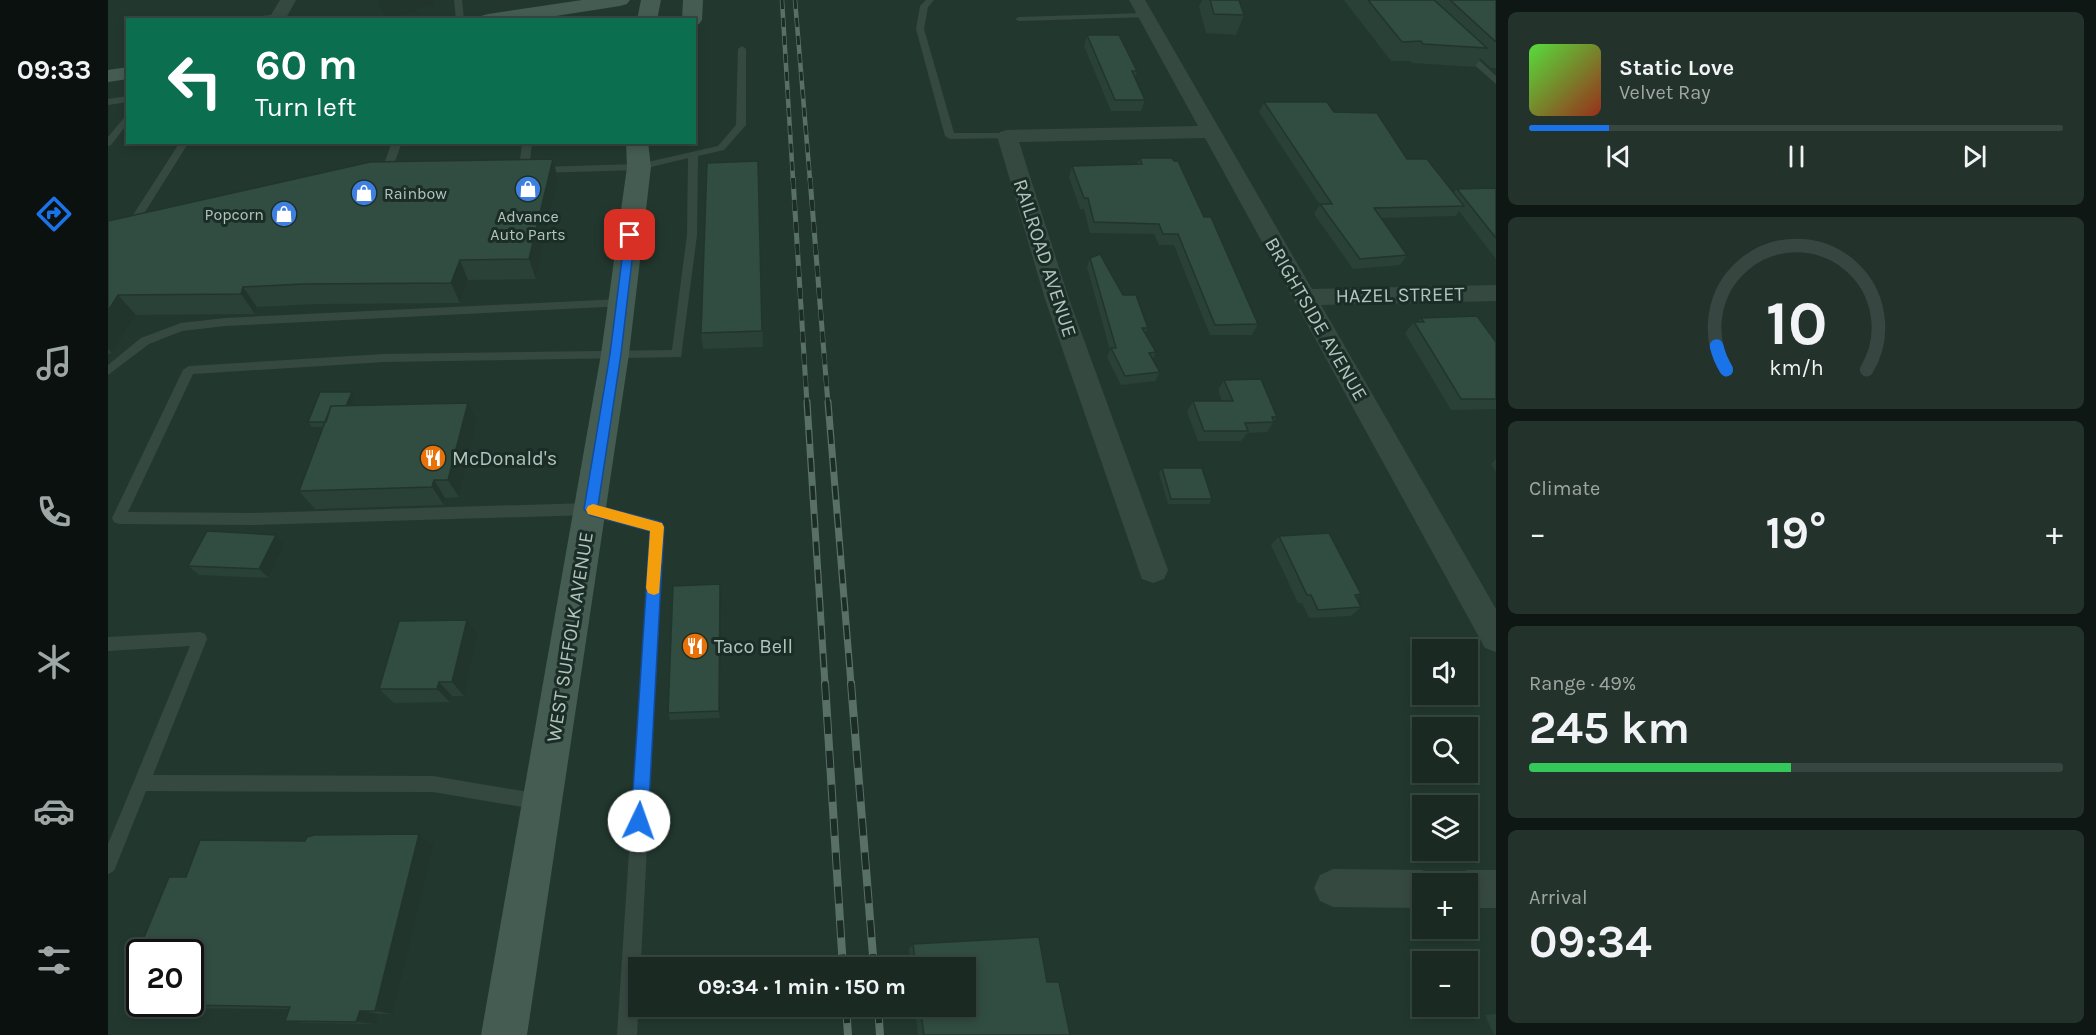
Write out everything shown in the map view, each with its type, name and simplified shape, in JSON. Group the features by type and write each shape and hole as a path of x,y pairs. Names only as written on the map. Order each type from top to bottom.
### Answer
{"main road":[{"path":"501,18 620,0"},
{"path":"647,18 651,0"},
{"path":"692,18 693,0"},
{"path":"108,76 126,73"},
{"name":"WEST SUFFOLK AVENUE","path":"504,1035 615,354 638,155 652,144"}],"street":[{"path":"277,18 288,0"},
{"name":"BRIGHTSIDE AVENUE","path":"1141,7 1209,132 1496,638"},
{"path":"1006,136 1209,132"},
{"name":"RAILROAD AVENUE","path":"1006,136 1057,299 1153,570"},
{"name":"HAZEL STREET","path":"1303,297 1496,293"},
{"path":"1333,888 1412,889"},
{"path":"1478,889 1496,889"}],"lane":[{"path":"458,0 460,18"},
{"path":"924,3 920,29 950,136 1006,136"},
{"path":"1019,19 1141,7"},
{"path":"1456,43 1496,81"},
{"path":"512,171 638,155 693,154 721,148 741,125 742,49"},
{"path":"108,102 126,99"},
{"path":"108,144 126,119"},
{"path":"137,230 121,234 184,144"},
{"path":"395,144 380,175 396,175"},
{"path":"524,171 527,144"},
{"path":"627,1035 657,527 590,509 253,519 119,518 189,370 384,358 677,354 692,235 693,154"},
{"path":"108,371 145,341 181,327 225,322 621,303"},
{"path":"108,644 200,639 108,865"},
{"path":"143,783 434,783 543,803"}],"building":[{"path":"1210,0 1239,0 1244,15 1214,14"},
{"path":"1368,0 1434,0 1487,48 1423,44 1421,41 1402,42"},
{"path":"1450,0 1496,0 1496,42"},
{"path":"1087,35 1119,35 1137,71 1132,71 1145,100 1115,100"},
{"path":"1264,102 1327,102 1334,112 1377,113 1407,159 1427,159 1464,206 1374,208 1407,255 1360,259 1320,204 1332,204"},
{"path":"1140,158 1172,158 1178,161 1204,217 1211,217 1258,324 1215,325 1178,234 1163,234 1159,224 1094,222 1088,198 1084,198 1072,166 1142,164"},
{"path":"553,159 529,259 460,260 451,283 303,284 243,287 241,294 118,295 108,311 108,221 370,162"},
{"path":"758,161 762,331 701,333 707,163"},
{"path":"1496,188 1496,238 1457,189"},
{"path":"1100,254 1123,295 1136,295 1148,328 1142,328 1156,352 1149,353 1160,372 1125,376 1111,348 1116,348 1090,258"},
{"path":"1477,316 1496,342 1496,399 1461,399 1414,322 1424,322 1421,318"},
{"path":"1261,379 1277,417 1272,417 1274,422 1245,423 1248,431 1204,431 1193,401 1233,401 1224,380"},
{"path":"320,392 352,392 346,406 331,406 326,422 308,422"},
{"path":"468,403 448,480 434,480 432,487 299,491 331,406"},
{"path":"1162,468 1202,468 1212,499 1171,499"},
{"path":"207,531 276,535 259,569 188,566"},
{"path":"1329,533 1361,594 1355,595 1361,607 1318,610 1311,595 1307,595 1279,536"},
{"path":"720,584 719,711 668,713 673,586"},
{"path":"467,620 452,682 439,682 437,689 379,689 399,621"},
{"path":"419,834 375,1011 360,1011 356,1022 285,1021 290,1007 204,1005 204,939 143,939 169,877 186,877 200,840 305,841 307,837 314,835"},
{"path":"1039,937 1047,982 1059,982 1070,1035 924,1035 922,1017 976,1017 976,957 915,957 913,944"}],"railway":[{"path":"782,0 793,180"},
{"path":"795,0 810,180"},
{"path":"793,178 807,404"},
{"path":"810,178 828,404"},
{"path":"807,402 825,684"},
{"path":"828,402 851,684"},
{"path":"825,683 842,957"},
{"path":"851,683 873,957"},
{"path":"847,1017 848,1035"},
{"path":"879,1017 880,1035"}],"slow traffic":[{"path":"593,510 657,527 654,588"}],"place":[{"name":"Advance Auto Parts","path":"528,189"},
{"name":"Rainbow","path":"364,193"},
{"name":"Popcorn","path":"284,214"},
{"name":"McDonald's","path":"433,458"},
{"name":"Taco Bell","path":"695,646"}],"route":[{"path":"630,235 615,354 590,509 657,527 639,821"}]}
